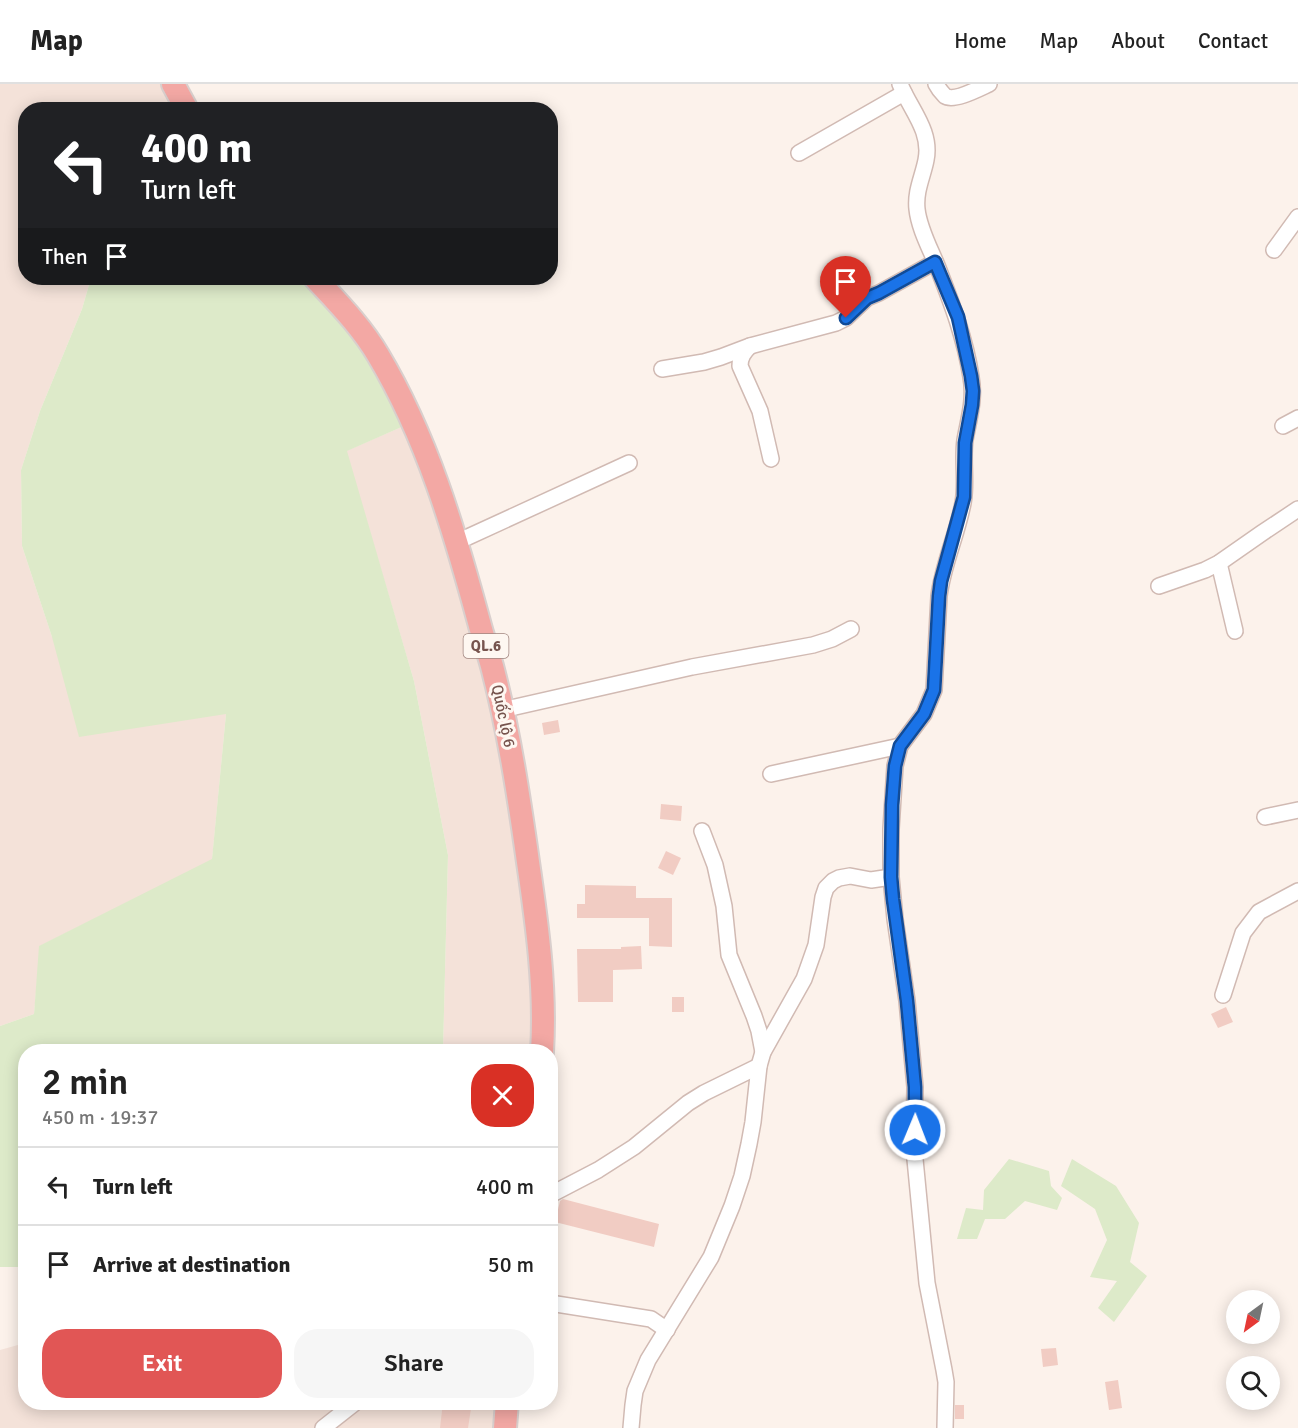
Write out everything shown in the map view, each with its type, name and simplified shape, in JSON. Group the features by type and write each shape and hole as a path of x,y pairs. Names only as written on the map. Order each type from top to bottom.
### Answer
{"highway":[{"path":"173,84 183,102"},
{"name":"Quốc lộ 6","path":"322,285 354,320 395,386 413,422 457,542 493,669 517,787 541,962 542,1044"},
{"path":"505,1428 506,1410"}],"street":[{"path":"936,84 945,96 951,98 989,84"},
{"path":"799,153 902,88 922,125 927,140 927,158 918,188 917,208 922,228 958,317 973,391 965,443 964,497 940,588 934,690 924,714 900,746 895,766 892,805 891,877 907,1001 915,1087 914,1149 926,1272 944,1370 945,1428"},
{"path":"1274,250 1296,223"},
{"path":"662,369 712,360 750,346 836,323 846,318 867,298 935,262"},
{"path":"750,346 742,354 740,366 760,411 771,459"},
{"path":"1283,426 1298,418"},
{"path":"457,542 629,463"},
{"path":"1159,586 1219,563 1298,509"},
{"path":"1219,563 1235,631"},
{"path":"502,710 692,667 813,645 832,639 851,629"},
{"path":"771,774 900,746"},
{"path":"1265,817 1298,810"},
{"path":"631,1428 635,1391 642,1373 711,1257 732,1206 749,1144 761,1059 759,1031 729,955 724,906 715,865 702,831"},
{"path":"558,1191 598,1170 634,1147 688,1103 761,1059 804,979 816,945 826,888 833,881 850,876 871,880 891,877"},
{"path":"1223,995 1243,933 1259,912 1298,891"},
{"path":"558,1304 651,1319 667,1330"},
{"path":"323,1428 346,1410"}],"shaded area":[{"path":"0,84 168,84 179,102 18,102 18,285 89,285 82,309 40,411 21,470 22,546 52,637 226,714 212,860 40,946 34,1014 0,1026"},
{"path":"413,422 469,585 541,962 534,1044 443,1044 448,855 414,681 346,451"},
{"path":"18,1345 18,1410 503,1410 502,1428 0,1428 0,1350"}],"green space":[{"path":"89,285 324,285 413,422 347,451 414,681 448,855 443,1044 18,1044 18,1267 0,1267 0,1026 34,1014 39,946 212,859 226,714 79,737 52,637 22,546 21,470 40,411 82,309"},
{"path":"1009,1159 1049,1171 1051,1186 1062,1198 1057,1210 1025,1201 1005,1219 985,1219 977,1239 957,1239 966,1208 983,1210 984,1190"},
{"path":"1072,1159 1116,1186 1139,1223 1130,1262 1147,1276 1114,1322 1098,1308 1117,1281 1090,1277 1107,1240 1095,1209 1061,1186"}],"building":[{"path":"558,720 560,732 544,735 542,723"},
{"path":"661,804 682,806 681,821 660,819"},
{"path":"666,851 681,858 673,875 658,868"},
{"path":"585,885 636,886 636,898 672,898 672,947 649,946 649,918 577,918 577,904 585,904"},
{"path":"641,946 642,969 613,970 613,1002 578,1002 577,949 621,949 621,947"},
{"path":"672,997 684,997 684,1012 672,1012"},
{"path":"1226,1007 1233,1022 1218,1028 1211,1014"},
{"path":"563,1199 659,1224 654,1247 558,1223 560,1201"},
{"path":"1056,1348 1058,1365 1043,1367 1041,1349"},
{"path":"1118,1380 1122,1408 1109,1410 1105,1382"},
{"path":"955,1405 964,1405 964,1419 955,1419"},
{"path":"442,1410 471,1410 468,1428 440,1428"}],"route":[{"path":"846,318 867,298 935,262 958,317 973,391 965,443 964,497 939,596 934,690 924,714 900,746 895,766 891,877 907,1001 915,1087 915,1130"}]}
